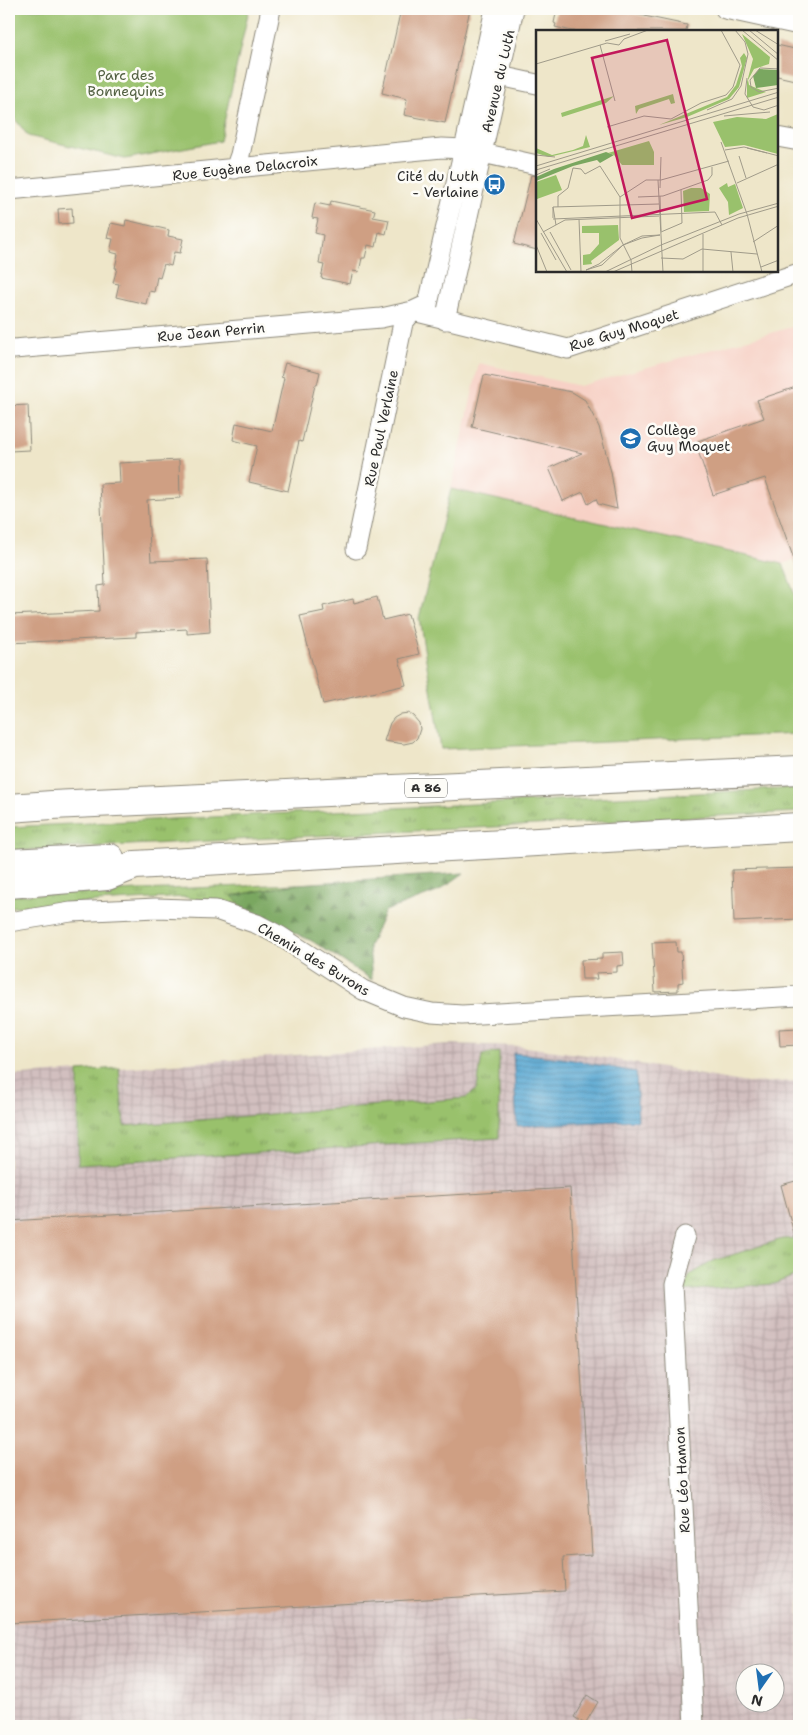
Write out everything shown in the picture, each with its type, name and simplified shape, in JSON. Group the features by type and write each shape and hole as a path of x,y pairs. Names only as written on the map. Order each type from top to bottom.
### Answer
{"highway":[{"name":"A 86","path":"9,808 799,770"},
{"path":"9,863 107,858 136,865 799,827"},
{"path":"9,884 107,876 136,865"}],"street":[{"path":"235,168 240,154 271,9"},
{"name":"Avenue du Luth","path":"473,151 495,9"},
{"name":"Avenue du Luth","path":"473,151 500,76 514,9"},
{"path":"725,9 799,25"},
{"path":"500,76 536,84"},
{"path":"778,137 799,141"},
{"name":"Rue Eugène Delacroix","path":"9,190 442,148 473,151 536,165"},
{"path":"413,311 445,320 473,151"},
{"name":"Rue Paul Verlaine","path":"356,549 403,323 413,311 428,304 473,151"},
{"name":"Rue Guy Moquet","path":"445,320 568,349 799,272"},
{"name":"Rue Jean Perrin","path":"9,348 381,318 413,311"},
{"name":"Chemin des Burons","path":"9,922 71,912 156,908 216,910 257,924 280,936 364,990 404,1007 432,1013 462,1015 799,996"},
{"name":"Rue Léo Hamon","path":"685,1236 672,1284 694,1726"}],"shaded area":[{"name":"Collège Guy Moquet","path":"799,325 799,558 783,564 451,489 479,363 580,386"},
{"path":"449,1044 518,1046 594,1056 747,1083 799,1081 799,1726 9,1726 9,1076"}],"green space":[{"name":"Parc des Bonnequins","path":"9,9 249,9 220,141 125,159 28,136 9,111"},
{"path":"451,489 783,564 799,606 799,734 441,749 419,618"},
{"path":"799,788 799,812 9,851 9,827"},
{"path":"464,873 437,892 385,911 369,946 372,980 312,941 246,910 232,896 297,884"},
{"path":"297,884 232,896 246,910 185,897 9,907 9,895"},
{"path":"499,1052 499,1138 78,1164 78,1071 119,1068 124,1126 466,1098 477,1089 482,1055"},
{"path":"799,1238 799,1274 774,1284 682,1291 690,1275 713,1261 782,1239"}],"water":[{"path":"513,1053 562,1058 636,1072 638,1120 517,1126"}],"building":[{"path":"401,9 470,9 445,123 404,115 407,99 382,93"},
{"path":"557,9 611,9 687,25 686,30 568,30 555,27 556,24 554,23"},
{"path":"778,45 799,50 799,81 778,76"},
{"path":"531,175 536,176 536,250 514,244"},
{"path":"331,201 375,210 373,217 389,220 386,234 379,232 376,247 368,245 365,258 362,258 359,272 353,271 350,284 321,278 324,265 319,264 323,235 315,233 318,219 312,218 315,203 330,206"},
{"path":"72,208 73,223 59,224 58,209"},
{"path":"126,220 169,230 168,236 183,239 180,253 174,252 171,266 164,264 160,278 157,277 154,292 149,291 146,304 116,297 119,284 113,283 118,254 110,252 113,239 107,238 111,223 125,226"},
{"path":"285,363 320,372 317,385 315,385 302,442 299,441 288,491 249,482 257,446 233,440 236,423 272,431 284,378 281,377"},
{"path":"484,375 572,392 585,400 599,427 611,472 617,509 598,504 596,499 588,504 583,492 563,501 549,468 582,453 472,427"},
{"path":"799,386 799,447 795,448 799,460 799,567 797,568 765,478 713,495 695,442 764,418 757,400"},
{"path":"28,405 30,450 9,451 9,406"},
{"path":"179,460 180,498 147,500 151,561 207,559 210,632 187,634 187,629 136,632 136,637 9,643 9,615 99,611 98,586 105,585 100,484 120,483 119,463"},
{"path":"377,597 383,620 408,614 419,654 399,659 406,685 323,704 300,616 324,611 323,606 353,599 354,603"},
{"path":"408,713 419,723 420,729 417,738 413,742 404,744 384,741 390,723 394,718"},
{"path":"799,868 799,919 734,922 732,870"},
{"path":"676,942 677,952 681,952 683,982 678,983 678,991 655,992 652,943"},
{"path":"623,952 624,965 617,966 617,972 596,973 597,979 582,979 581,960 602,959 602,953"},
{"path":"799,1028 799,1045 780,1046 779,1029"},
{"path":"799,1180 799,1236 795,1237 781,1185"},
{"path":"570,1188 592,1555 563,1557 565,1591 9,1623 9,1221"},
{"path":"587,1695 598,1702 585,1724 574,1717"}],"place":[{"name":"Cité du Luth - Verlaine","path":"495,184"},
{"name":"Collège Guy Moquet","path":"631,438"}]}
